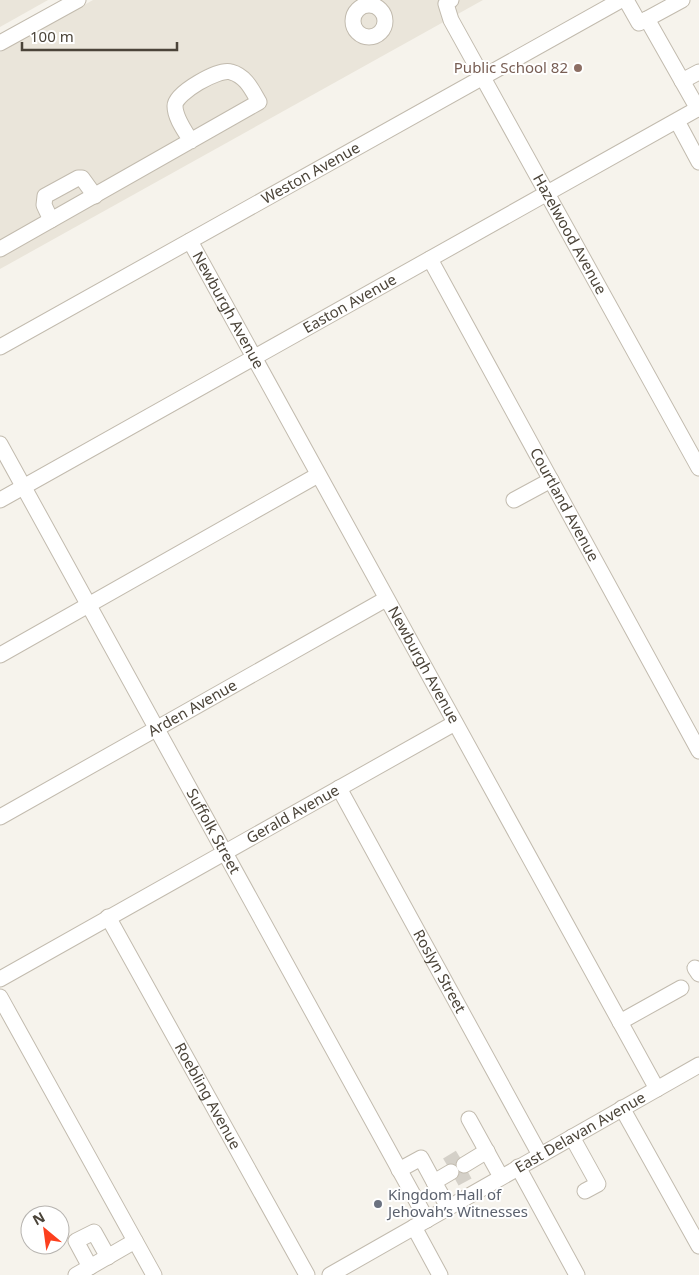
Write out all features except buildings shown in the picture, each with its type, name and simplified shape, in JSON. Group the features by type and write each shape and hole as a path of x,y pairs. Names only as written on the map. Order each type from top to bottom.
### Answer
{"street":[{"path":"0,43 78,0"},
{"name":"Hazelwood Avenue","path":"451,0 446,4 452,20 699,468"},
{"name":"Weston Avenue","path":"0,347 621,0"},
{"path":"626,0 639,23 682,0"},
{"path":"647,19 699,108"},
{"path":"0,249 260,102 244,79 230,72 219,72 179,95 175,105 179,120 191,141"},
{"path":"682,81 699,72"},
{"name":"Easton Avenue","path":"0,500 699,108"},
{"path":"677,121 699,162"},
{"path":"51,220 44,205 45,196 78,178 82,178 87,183 95,196"},
{"name":"Newburgh Avenue","path":"190,241 657,1089"},
{"name":"Courtland Avenue","path":"430,259 699,751"},
{"name":"Suffolk Street","path":"0,444 399,1170 440,1275"},
{"path":"0,654 318,474"},
{"path":"514,500 550,480"},
{"name":"Arden Avenue","path":"0,817 386,599"},
{"name":"Gerald Avenue","path":"0,979 454,723"},
{"name":"Roslyn Street","path":"339,788 540,1155"},
{"name":"Roebling Avenue","path":"108,917 307,1275"},
{"path":"620,1022 681,988"},
{"path":"0,996 154,1275"},
{"name":"East Delavan Avenue","path":"330,1275 699,1065"},
{"path":"622,1108 699,1246"},
{"path":"448,1207 469,1119"},
{"path":"572,1137 598,1184 585,1191"},
{"path":"399,1170 421,1158 502,1177"},
{"path":"518,1167 577,1275"},
{"path":"94,1232 100,1265 76,1241 94,1232"},
{"path":"76,1275 100,1265 135,1241"}],"shaded area":[{"path":"0,0 48,0 0,27"},
{"path":"93,0 483,0 0,269 0,52"}],"tunnel":[{"path":"447,1165 460,1157"},
{"path":"455,1179 468,1172"}],"place":[{"name":"Public School 82","path":"578,68"},
{"name":"Kingdom Hall of Jehovah’s Witnesses","path":"378,1204"}]}
